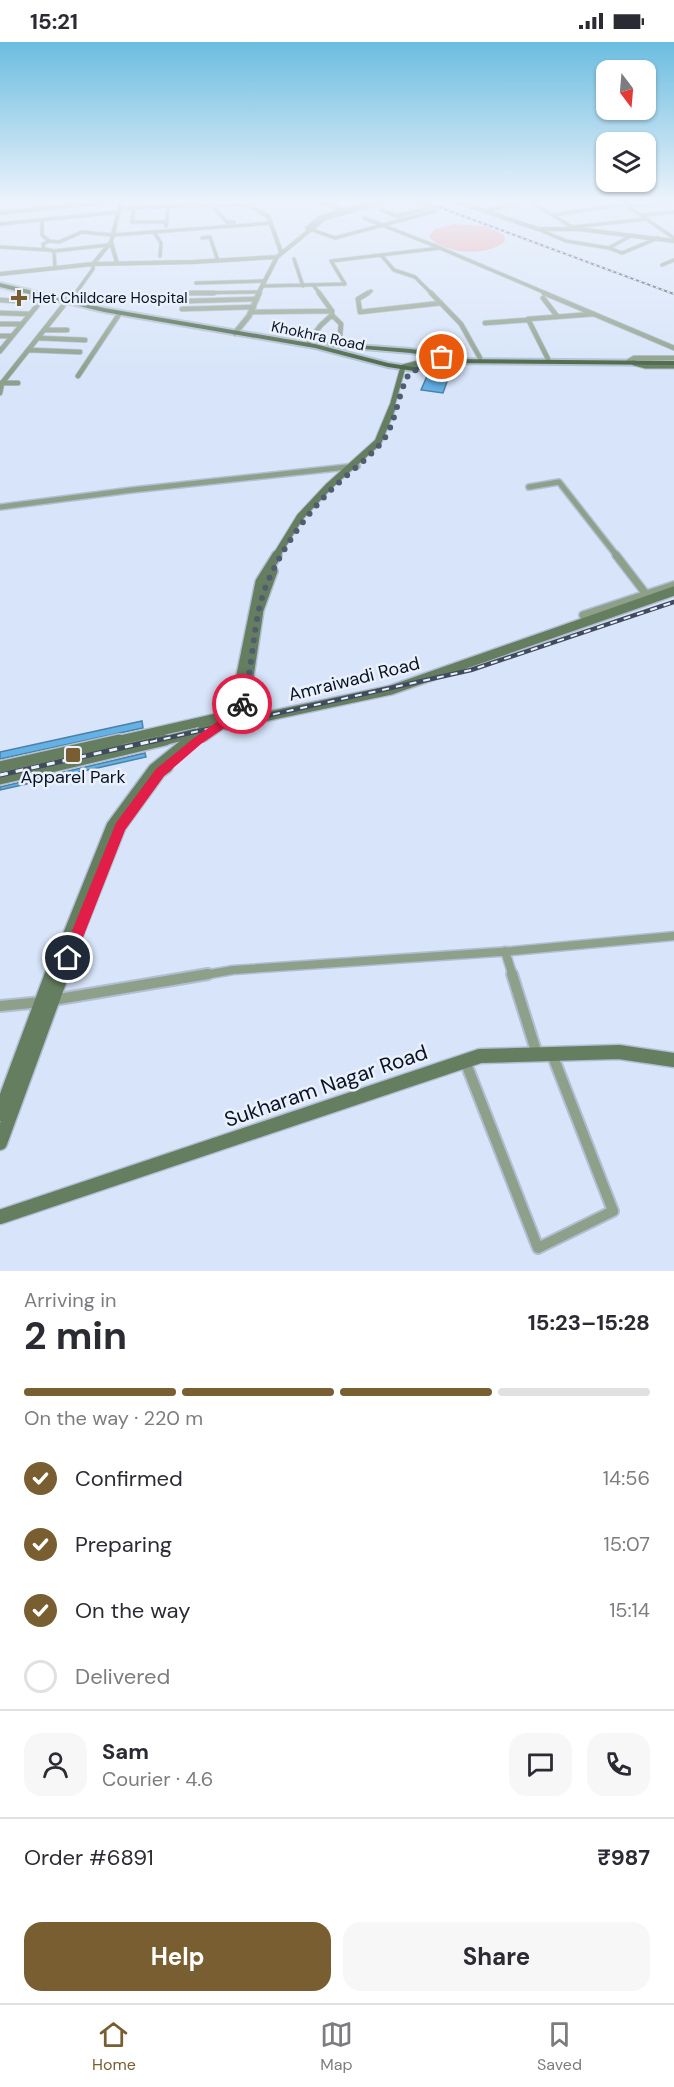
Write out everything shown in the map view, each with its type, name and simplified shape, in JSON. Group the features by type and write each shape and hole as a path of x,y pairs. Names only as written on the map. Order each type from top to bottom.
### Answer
{"main road":[{"name":"Khokhra Road","path":"0,284 120,313 334,347 406,371 444,359 630,362"},
{"name":"Khokhra Road","path":"0,284 125,312 334,347 411,351 444,359 674,362"},
{"path":"406,371 444,359"},
{"path":"630,362 646,366 674,362"},
{"path":"355,465 382,442 400,400 406,371"},
{"path":"240,712 244,679 259,610 271,575 306,518 378,442 406,371"},
{"name":"Amraiwadi Road","path":"0,767 222,721 263,718 391,690 674,591"},
{"path":"0,1114 120,827 160,772 222,721 232,706 244,679"},
{"path":"0,1143 46,1001 112,826 154,769 203,731 240,712 263,718"},
{"path":"0,779 203,731"},
{"name":"Sukharam Nagar Road","path":"0,1217 480,1056 619,1052 674,1060"}],"street":[{"path":"53,259 55,268"},
{"path":"0,393 1,383 67,300 75,294 93,269 97,259"},
{"path":"0,274 93,264 235,259"},
{"path":"237,331 253,309 263,283 277,259"},
{"path":"294,259 303,286"},
{"path":"196,283 263,283 303,286 345,284 331,261 345,259"},
{"path":"385,259 394,270 415,277 441,303 461,324 480,358"},
{"path":"467,259 674,348"},
{"path":"662,265 674,260"},
{"path":"314,286 341,324 334,347"},
{"path":"371,291 358,299 360,312 441,303"},
{"path":"188,293 260,292"},
{"path":"0,302 41,295"},
{"path":"1,348 30,314 41,295"},
{"path":"543,298 557,316"},
{"path":"189,301 257,299"},
{"path":"0,302 15,303"},
{"path":"182,309 253,309 332,313"},
{"path":"0,313 30,314"},
{"path":"78,376 120,313"},
{"path":"309,342 332,313"},
{"path":"485,323 596,314"},
{"path":"527,320 548,359"},
{"path":"0,324 21,324"},
{"path":"45,330 67,330"},
{"path":"0,336 12,336"},
{"path":"38,338 85,340"},
{"path":"29,350 80,352"},
{"path":"1,383 18,384"},
{"path":"0,507 355,465"},
{"path":"529,487 560,483 646,594"},
{"path":"586,622 582,615 674,585"},
{"path":"0,1006 46,1001 232,970 505,951 674,936"},
{"path":"465,1061 538,1248 613,1211 544,1054 505,951"}],"building":[{"path":"428,374 449,376 443,393 421,390"},
{"path":"142,721 143,728 0,759 0,752"},
{"path":"145,753 146,757 0,790 0,787"}],"railway":[{"path":"580,259 674,294"},
{"path":"150,742 471,670 674,602"},
{"path":"0,775 157,740"}],"way so far":[{"path":"242,704 247,690 259,610 267,583 288,544 306,518 329,492 382,442 400,400 406,377 410,372 446,361 442,357"}],"place":[{"name":"Het Childcare Hospital","path":"19,298"},
{"name":"Apparel Park","path":"73,755"}],"route":[{"path":"68,958 120,827 160,772 197,741 223,726 240,712 242,704"}]}
